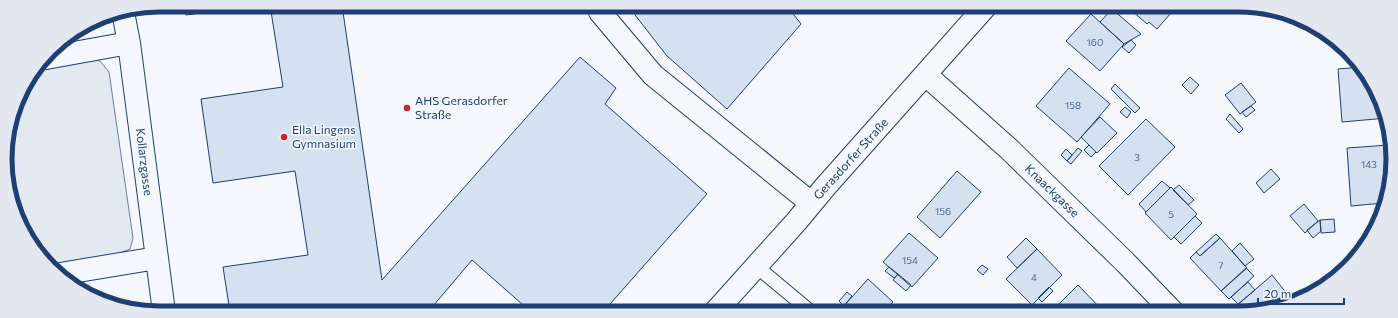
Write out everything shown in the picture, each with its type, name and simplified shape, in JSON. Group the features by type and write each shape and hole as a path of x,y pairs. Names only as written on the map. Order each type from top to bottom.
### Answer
{"street":[{"path":"600,12 653,75 812,203"},
{"name":"Gerasdorfer Straße","path":"720,306 981,12"},
{"name":"Kollarzgasse","path":"124,16 129,44 163,306"},
{"path":"53,57 129,44"},
{"name":"Knaackgasse","path":"926,75 1010,149 1125,262 1167,306"},
{"path":"66,273 157,258"}],"lane":[{"path":"756,266 803,306"}],"shaded area":[{"path":"81,56 100,61 109,72 133,238 130,249 103,259 57,265 37,241 27,224 17,197 12,169 12,149 17,121 27,94 47,63"}],"building":[{"path":"186,12 209,12 186,15"},
{"name":"Ella Lingens Gymnasium","path":"271,12 343,12 382,280 580,57 616,88 605,104 707,194 608,306 524,306 472,260 433,306 229,306 223,267 308,255 295,171 213,183 201,99 283,87"},
{"path":"633,12 792,12 801,24 727,109 667,56"},
{"path":"1109,12 1115,12 1141,34 1124,44 1100,22"},
{"path":"1133,12 1172,12 1157,29 1149,22 1147,24"},
{"path":"1091,14 1124,44 1100,71 1066,41"},
{"path":"1131,40 1136,45 1129,53 1122,47"},
{"path":"1069,68 1110,104 1077,142 1036,106"},
{"path":"1354,68 1371,94 1380,119 1342,122 1338,69"},
{"path":"1190,77 1199,85 1191,94 1182,85"},
{"path":"1241,83 1256,102 1240,114 1225,95"},
{"path":"1115,84 1140,108 1135,113 1111,89"},
{"path":"1251,106 1255,110 1246,117 1242,112"},
{"path":"1125,107 1131,112 1127,118 1120,112"},
{"path":"1230,114 1243,129 1239,133 1226,119"},
{"path":"1100,117 1117,133 1097,153 1081,137"},
{"path":"1146,119 1175,147 1128,195 1099,166"},
{"path":"1089,145 1096,152 1091,157 1084,150"},
{"path":"1386,145 1385,178 1379,203 1351,206 1347,148"},
{"path":"1078,148 1082,151 1071,164 1067,161"},
{"path":"1066,149 1072,155 1067,161 1061,155"},
{"path":"1271,169 1280,179 1264,193 1256,183"},
{"path":"957,171 981,192 940,238 917,217"},
{"path":"1162,181 1170,188 1146,212 1139,204"},
{"path":"1179,185 1194,200 1188,205 1173,190"},
{"path":"1171,187 1197,214 1171,240 1145,213"},
{"path":"1304,204 1318,221 1305,233 1290,216"},
{"path":"1195,216 1202,223 1181,244 1174,237"},
{"path":"1334,219 1335,232 1321,233 1320,220"},
{"path":"1320,220 1321,231 1313,238 1307,230"},
{"path":"909,233 938,258 912,287 883,262"},
{"path":"1216,234 1220,238 1200,256 1196,252"},
{"path":"1026,238 1037,249 1017,268 1007,257"},
{"path":"1220,238 1247,268 1221,291 1190,258 1196,252 1200,256"},
{"path":"1240,243 1254,259 1245,266 1232,251"},
{"path":"1037,249 1062,275 1032,305 1006,279"},
{"path":"982,265 988,269 983,275 977,270"},
{"path":"889,267 898,274 894,278 885,271"},
{"path":"1246,268 1254,276 1229,299 1221,291"},
{"path":"898,274 911,285 906,291 893,280"},
{"path":"1272,275 1289,297 1258,305 1236,306"},
{"path":"868,279 893,302 891,304 893,306 844,306"},
{"path":"1248,282 1255,290 1238,304 1231,297"},
{"path":"1078,285 1098,306 1057,306"},
{"path":"1049,287 1053,291 1042,302 1038,298"},
{"path":"847,292 852,296 844,306 839,301"}],"place":[{"name":"AHS Gerasdorfer Straße","path":"407,108"},
{"name":"Ella Lingens Gymnasium","path":"284,137"}]}
